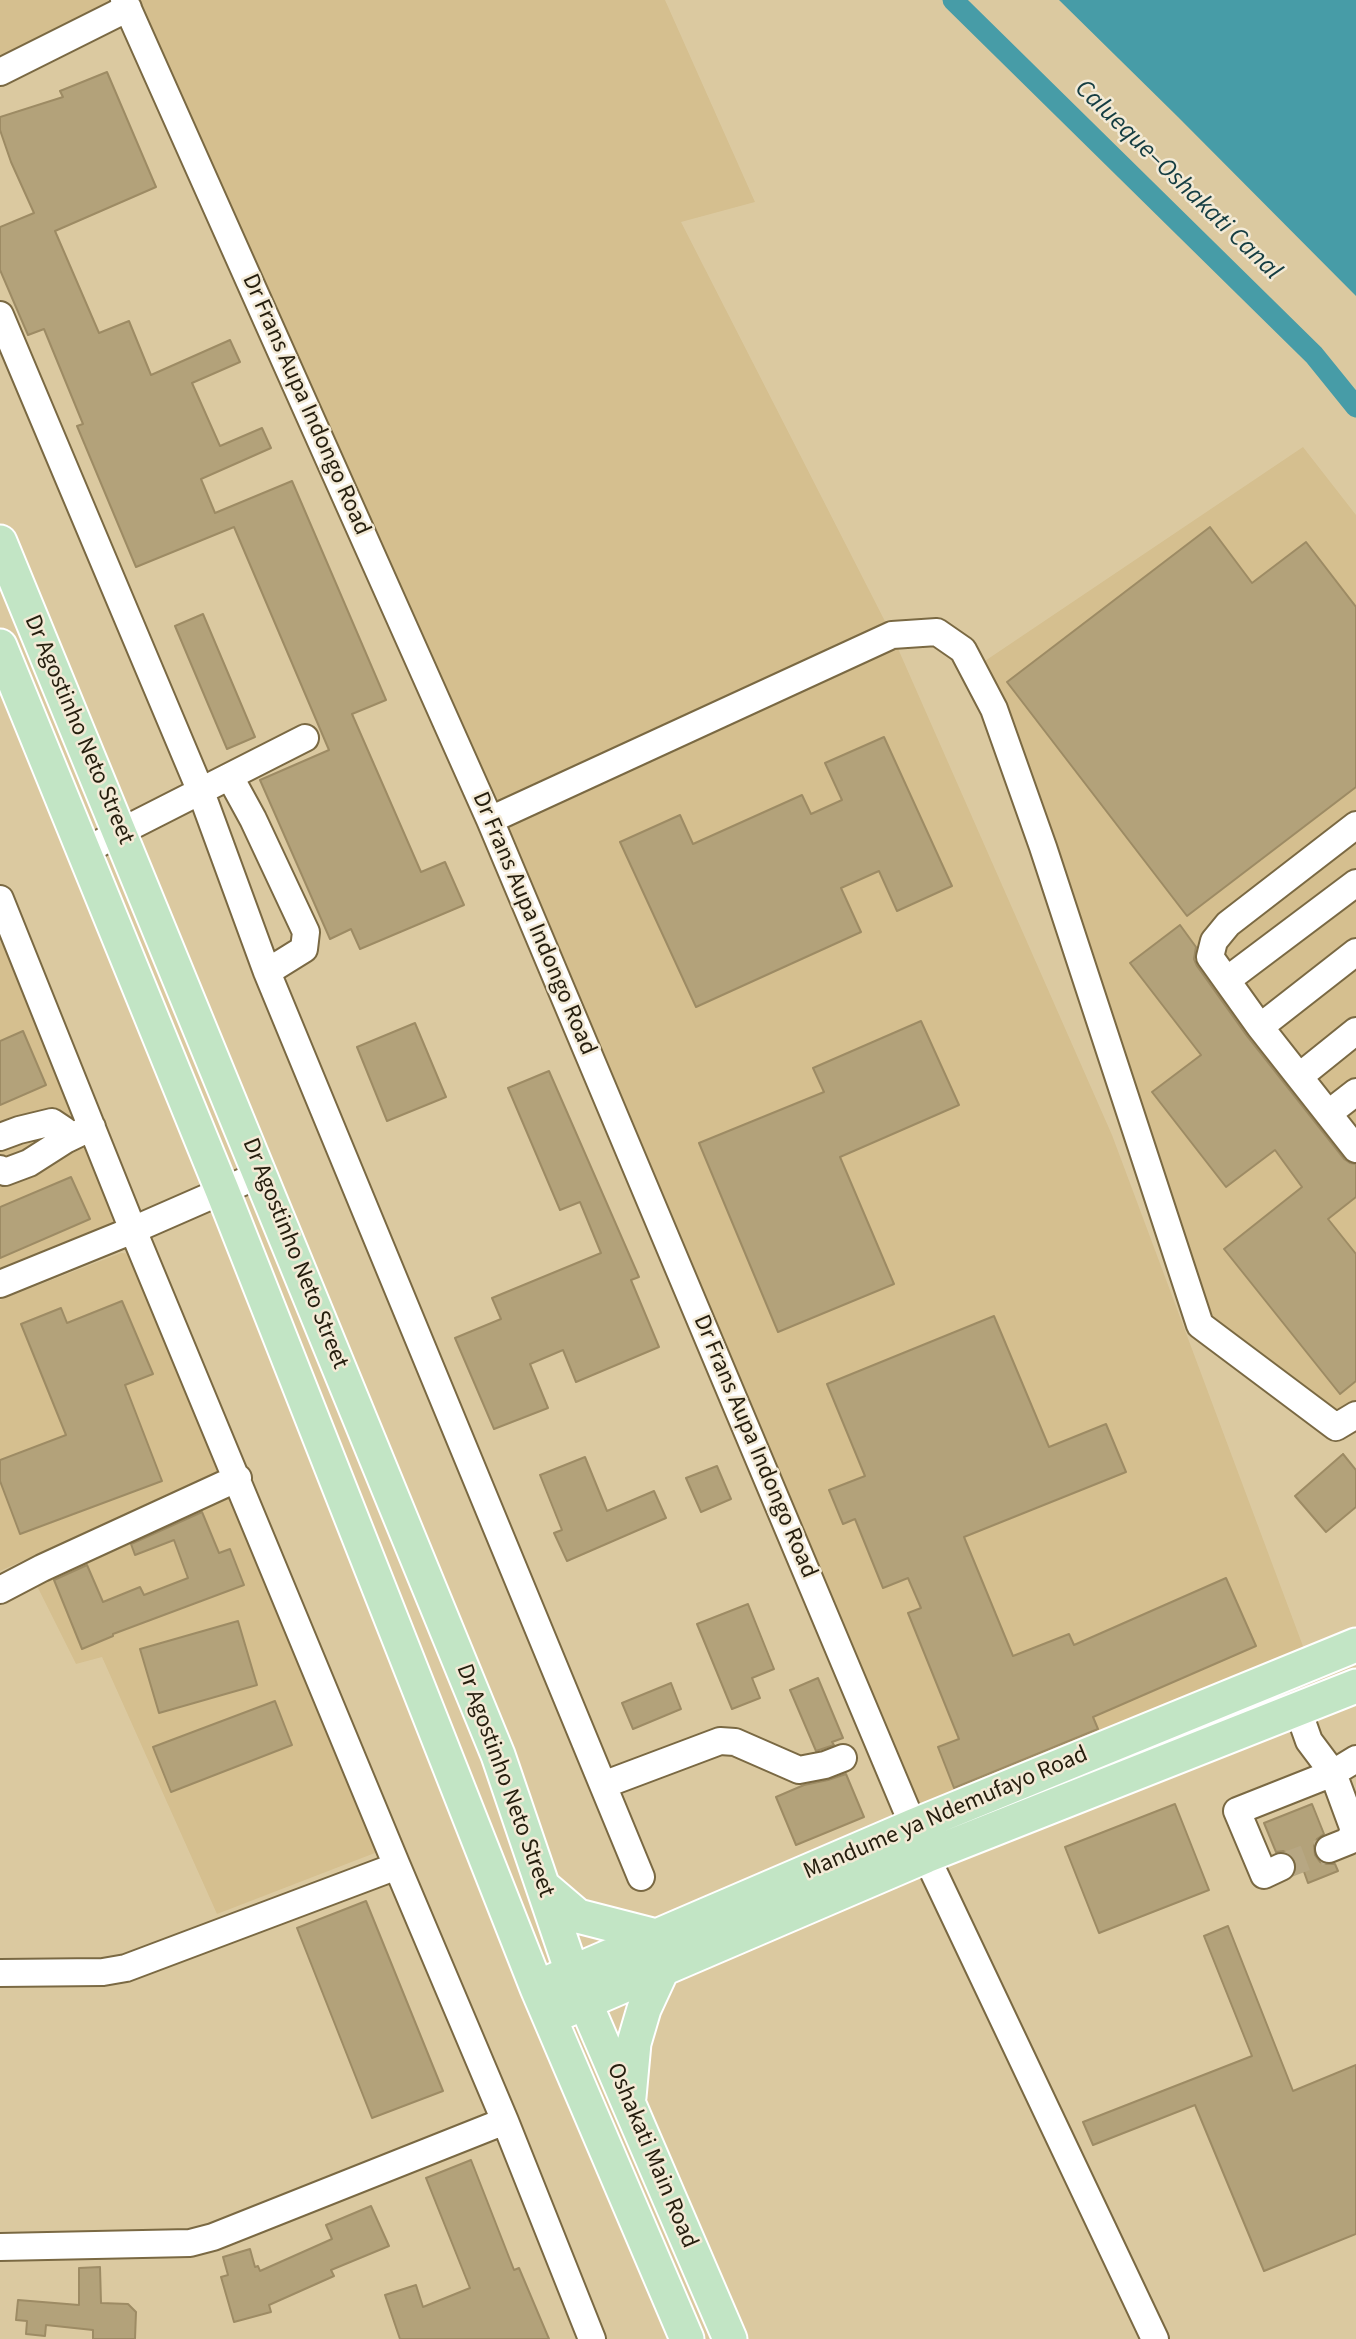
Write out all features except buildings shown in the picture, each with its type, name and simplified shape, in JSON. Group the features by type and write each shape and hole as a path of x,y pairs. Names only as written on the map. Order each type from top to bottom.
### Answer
{"main road":[{"name":"Dr Agostinho Neto Street","path":"0,542 498,1755 579,1987"},
{"name":"Dr Agostinho Neto Street","path":"0,646 222,1190 537,1988"},
{"name":"Mandume ya Ndemufayo Road","path":"537,1988 579,1987 920,1841 1344,1651"},
{"name":"Mandume ya Ndemufayo Road","path":"920,1841 1297,1710 1354,1694"},
{"path":"543,1885 578,1916 659,1952 634,2043 629,2104"},
{"name":"Mandume ya Ndemufayo Road","path":"550,2018 579,1987"},
{"name":"Oshakati Main Road","path":"579,1987 730,2339"},
{"name":"Oshakati Main Road","path":"537,1988 687,2339"}],"street":[{"path":"0,72 126,4"},
{"name":"Dr Frans Aupa Indongo Road","path":"126,4 490,820 920,1841 1155,2339"},
{"path":"0,315 201,792 267,972 641,1877"},
{"path":"490,820 892,635 937,632 963,650 994,709 1043,847 1200,1325 1336,1427 1356,1415"},
{"path":"84,852 305,738"},
{"path":"230,777 306,932 304,949 267,972"},
{"path":"1356,825 1228,924 1214,941 1210,957 1260,1027 1356,1149"},
{"path":"1227,980 1356,883"},
{"path":"0,899 133,1230 505,2121 592,2339"},
{"path":"1260,1027 1356,952"},
{"path":"1300,1076 1356,1031"},
{"path":"1329,1113 1356,1092"},
{"path":"0,1137 52,1122 64,1130 65,1140"},
{"path":"0,1169 5,1172 29,1163 65,1140 92,1127"},
{"path":"0,1284 261,1174"},
{"path":"0,1590 237,1478"},
{"path":"1344,1651 1354,1694"},
{"path":"1297,1710 1309,1741 1333,1773 1354,1830 1349,1841 1329,1849"},
{"path":"603,1785 720,1741 735,1742 799,1770 843,1758"},
{"path":"1281,1867 1264,1875 1237,1811 1333,1773 1356,1759"},
{"path":"0,1973 103,1972 127,1968 397,1866"},
{"path":"0,2247 190,2243 213,2237 505,2121"}],"shaded area":[{"path":"0,0 665,0 755,202 681,222 892,635 1112,1135 1310,1665 913,1826 128,9 0,64"},
{"path":"1303,447 1356,515 1356,1415 1336,1427 1200,1325 973,669"},
{"path":"0,929 121,1224 0,1273"},
{"path":"121,1253 134,1254 222,1471 0,1571 0,1300"},
{"path":"228,1496 380,1851 217,1914 102,1657 76,1664 36,1584"}],"water":[{"path":"1059,0 1356,0 1356,296 1178,117"}],"waterway":[{"name":"Calueque–Oshakati Canal","path":"953,0 1314,355 1356,407"}],"tunnel":[{"path":"1281,1867 1329,1849"}]}
